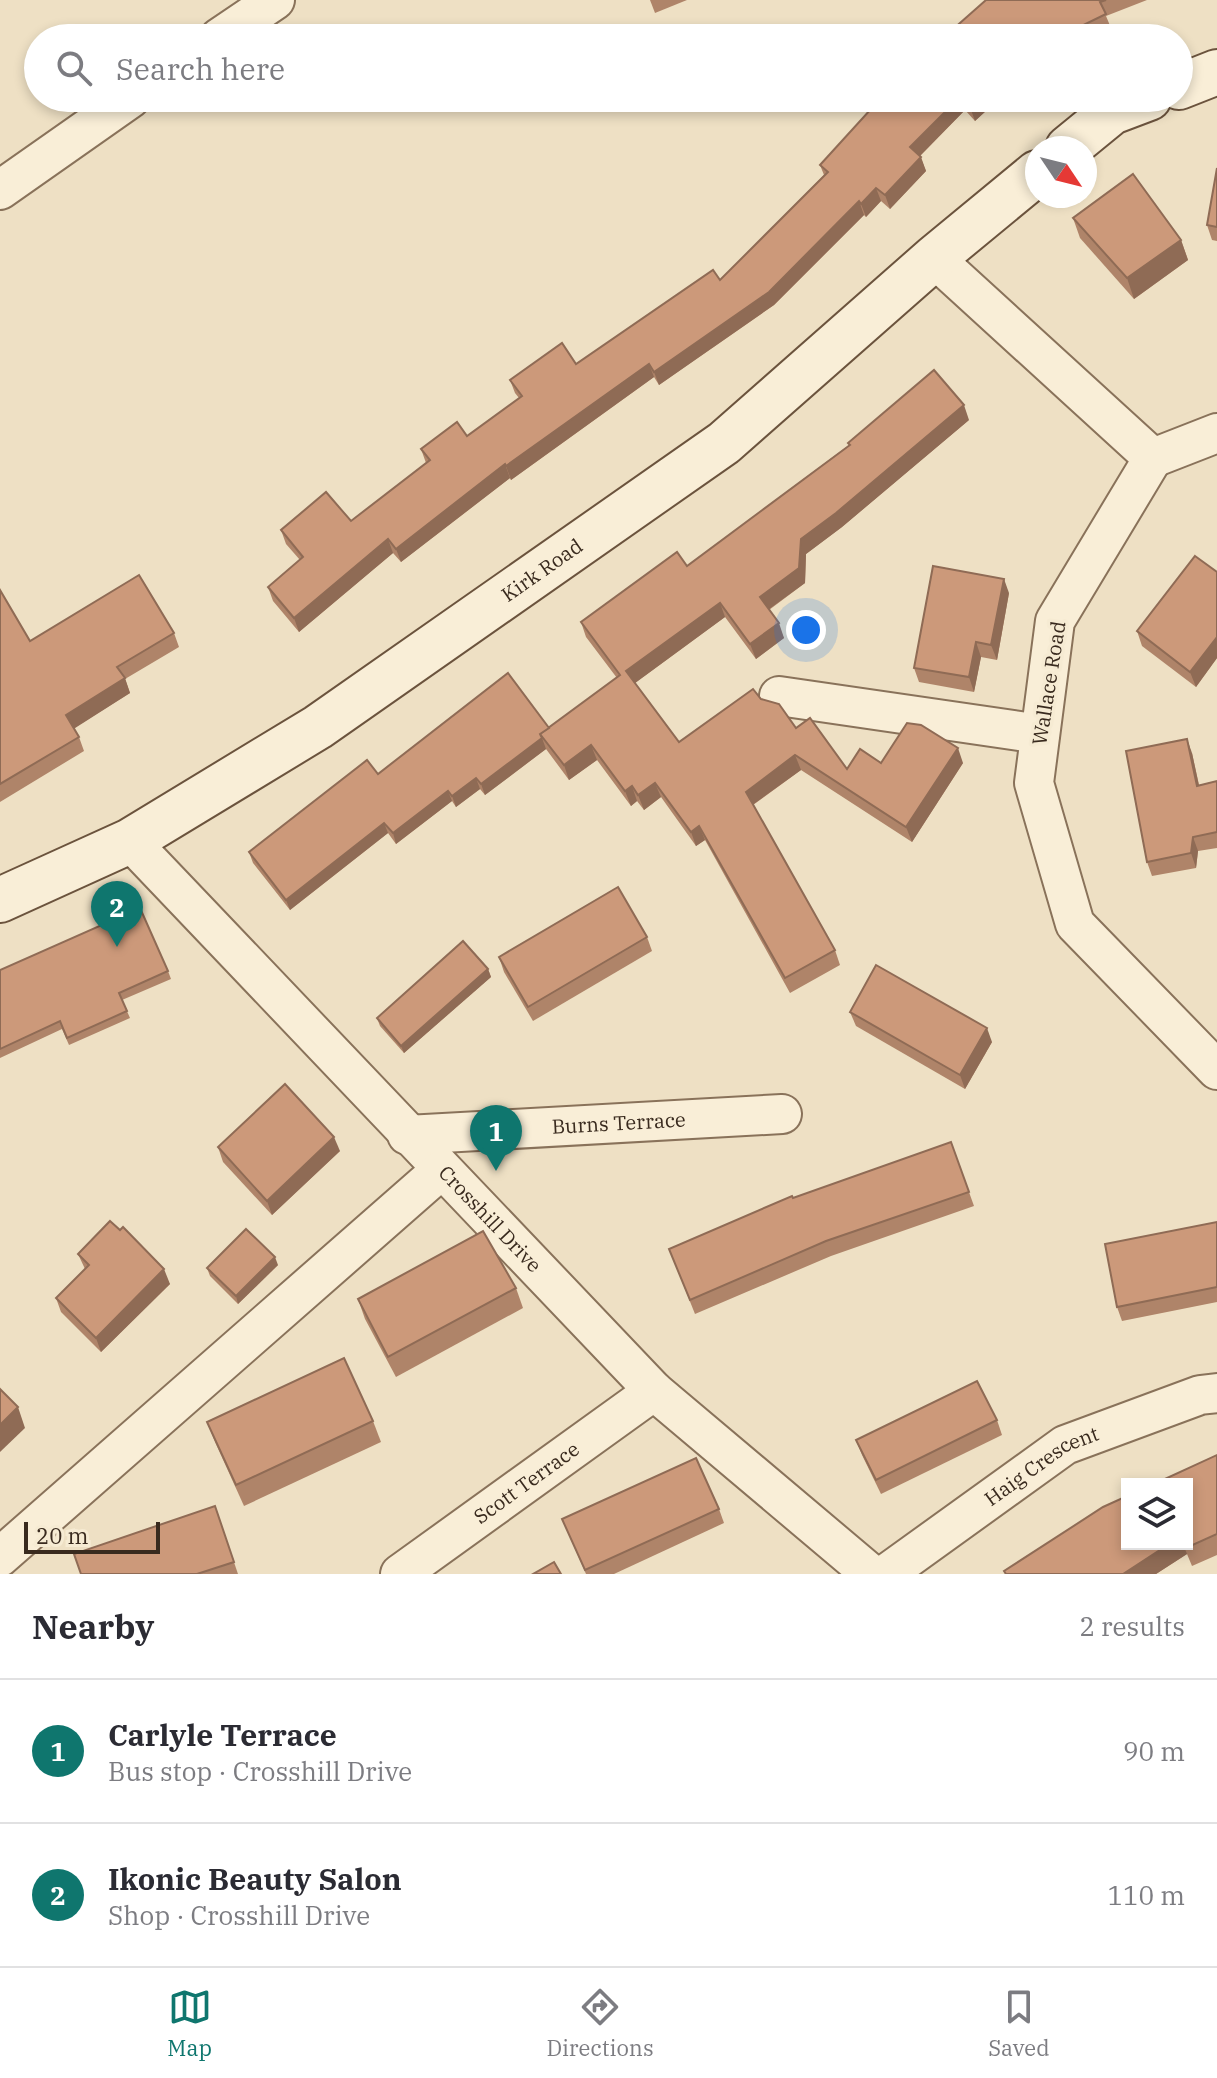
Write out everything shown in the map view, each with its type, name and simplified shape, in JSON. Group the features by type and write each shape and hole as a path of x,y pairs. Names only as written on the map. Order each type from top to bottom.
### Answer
{"main road":[{"path":"1193,81 1217,72"},
{"path":"1083,136 1112,112"},
{"name":"Kirk Road","path":"0,900 130,841 318,727 724,443 934,258 1025,183"}],"street":[{"path":"240,24 275,0"},
{"path":"0,190 111,112"},
{"path":"934,258 1153,458 1217,433"},
{"name":"Wallace Road","path":"1153,458 1055,621 1034,783 1075,924 1217,1070"},
{"path":"779,696 1040,734"},
{"name":"Crosshill Drive","path":"130,841 654,1391 871,1574"},
{"name":"Burns Terrace","path":"407,1135 782,1114"},
{"path":"0,1557 441,1170"},
{"name":"Scott Terrace","path":"400,1574 654,1391"},
{"name":"Haig Crescent","path":"886,1574 1065,1445 1200,1395 1217,1393"}],"building":[{"path":"986,0 1106,0 1100,2 1106,14 1086,24 959,24"},
{"path":"868,112 945,112 910,147 921,157 885,195 876,188 861,204 859,201 769,292 654,372 649,364 505,464 396,549 388,539 294,618 268,587 303,557 281,530 326,492 351,521 430,460 421,449 457,422 467,436 522,396 510,380 562,343 576,364 713,270 720,280 828,172 820,165"},
{"path":"1217,168 1217,227 1207,225"},
{"path":"1133,174 1181,240 1127,278 1073,218 1087,208 1097,208 1097,200"},
{"path":"934,370 964,405 801,539 799,568 760,597 779,623 750,644 720,603 626,671 679,742 753,689 761,699 779,704 796,728 810,718 847,769 860,749 881,763 907,723 921,725 958,748 906,827 795,755 746,792 835,950 785,978 699,826 691,832 655,783 638,795 632,786 625,791 591,745 564,765 540,734 620,675 581,622 677,552 687,566 850,445 848,443"},
{"path":"1195,556 1217,572 1217,637 1190,672 1137,631"},
{"path":"933,566 1004,579 991,645 976,642 969,677 914,668"},
{"path":"139,575 174,633 117,667 125,678 66,715 79,737 0,784 0,590 30,641"},
{"path":"508,673 549,728 540,734 542,738 481,784 476,778 452,796 448,791 393,833 384,823 286,900 249,852 367,760 378,774"},
{"path":"1187,739 1197,786 1217,781 1217,832 1193,837 1191,853 1147,862 1126,751"},
{"path":"618,887 647,937 528,1007 499,957"},
{"path":"140,908 168,971 119,993 127,1011 67,1038 60,1021 0,1049 0,970"},
{"path":"463,941 488,969 401,1046 377,1018"},
{"path":"876,965 987,1028 960,1075 850,1012"},
{"path":"285,1084 334,1137 267,1201 218,1147"},
{"path":"951,1142 969,1192 826,1241 690,1300 669,1249 792,1196"},
{"path":"110,1221 120,1230 123,1227 164,1269 96,1338 56,1298 89,1265 78,1254"},
{"path":"1217,1222 1217,1287 1117,1307 1105,1244"},
{"path":"246,1229 275,1257 236,1296 207,1268"},
{"path":"483,1231 516,1288 388,1357 358,1299"},
{"path":"344,1358 373,1421 236,1485 207,1422"},
{"path":"977,1381 997,1420 876,1480 856,1440"},
{"path":"0,1389 18,1407 0,1425"},
{"path":"1217,1455 1217,1534 1193,1545 1193,1478 1167,1478"},
{"path":"696,1458 719,1509 585,1570 562,1519"},
{"path":"1121,1499 1121,1550 1160,1550 1123,1574 1006,1574 1004,1571 1103,1507"},
{"path":"215,1506 234,1562 197,1574 81,1574 74,1554"},
{"path":"554,1562 561,1574 533,1574"}],"place":[{"name":"Ikonic Beauty Salon","path":"117,947"},
{"name":"Carlyle Terrace","path":"496,1171"}]}
